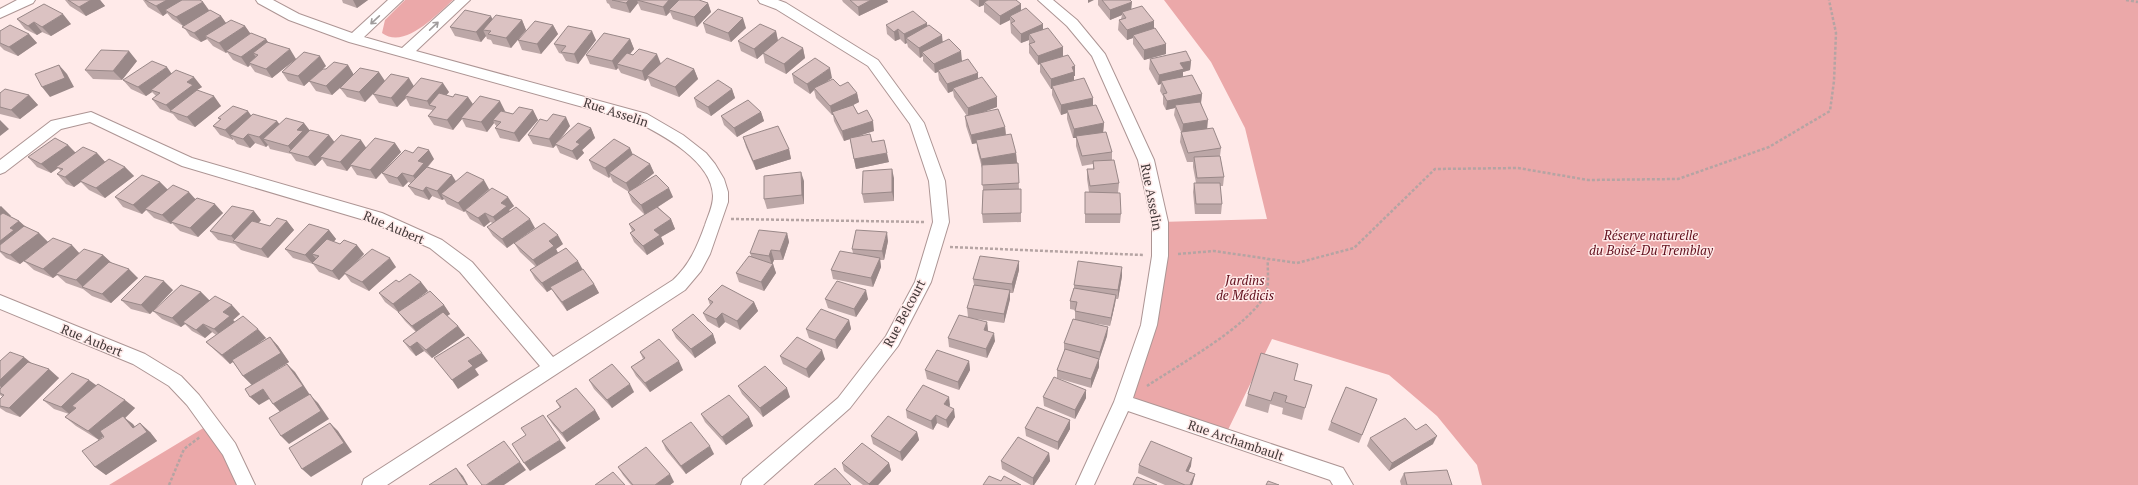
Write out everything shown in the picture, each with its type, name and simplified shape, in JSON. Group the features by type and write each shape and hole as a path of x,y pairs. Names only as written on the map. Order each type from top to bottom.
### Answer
{"street":[{"path":"0,14 28,0"},
{"name":"Rue Asselin","path":"263,0 294,17 354,39 642,118 677,136 712,170 720,193 715,219 703,256 694,271 679,285 551,368"},
{"path":"354,39 396,0"},
{"path":"405,53 463,0"},
{"name":"Rue Belcourt","path":"750,485 844,403 892,341 923,282 941,222 937,182 917,123 873,63 787,3 764,0"},
{"name":"Rue Asselin","path":"1045,0 1072,23 1098,54 1143,153 1160,222 1160,256 1149,325 1123,402 1085,485"},
{"name":"Rue Aubert","path":"0,168 56,125 91,117 187,162 376,217 436,244 466,267 551,368"},
{"name":"Rue Aubert","path":"0,302 139,359 175,381 193,400 229,449 246,485"},
{"path":"371,485 551,368"},
{"name":"Rue Archambault","path":"1123,402 1336,474 1344,485"}],"path":[{"path":"934,246 1160,256 1214,251 1297,263 1354,248 1435,169 1518,168 1588,180 1678,179 1769,147 1830,111 1834,81 1836,33 1829,0"},
{"path":"2126,0 2138,2"},
{"path":"715,219 941,222"},
{"path":"1123,402 1228,331 1251,312 1265,295 1268,259"},
{"path":"168,485 184,449 213,428"}],"green space":[{"path":"405,0 453,0 430,21 410,34 401,37 391,37 382,33 385,20"},
{"name":"Réserve naturelle du Boisé-Du Tremblay","path":"1164,0 2138,0 2138,485 1482,485 1477,465 1437,416 1389,375 1272,339 1225,436 1123,402 1149,325 1160,222 1267,219 1245,128 1211,62"},
{"path":"210,424 246,485 109,485"}],"building":[{"path":"68,0 91,0 79,7"},
{"path":"145,0 167,0 156,6"},
{"path":"182,0 200,0 203,2 176,17 165,10"},
{"path":"612,0 629,0 626,3"},
{"path":"637,0 669,0 663,7"},
{"path":"679,0 699,0 708,3 694,17 669,10"},
{"path":"850,0 871,0 858,7"},
{"path":"988,0 1016,0 1021,4 1000,16 984,2"},
{"path":"1102,0 1130,0 1132,2 1110,10"},
{"path":"44,4 63,14 42,27 34,22 28,26 17,19"},
{"path":"1142,6 1154,21 1127,30 1119,20 1126,18 1122,12"},
{"path":"1026,8 1043,24 1021,34 1011,23 1015,21 1010,16"},
{"path":"718,9 743,18 728,33 703,23"},
{"path":"210,10 221,16 194,33 182,27"},
{"path":"465,10 491,16 476,32 450,27"},
{"path":"913,11 927,23 904,34 898,29 894,32 886,25"},
{"path":"496,15 522,20 506,38 488,34 491,31 483,30"},
{"path":"231,20 245,26 219,43 205,36"},
{"path":"535,21 553,25 537,44 518,40"},
{"path":"760,24 776,31 754,49 738,41"},
{"path":"10,25 29,34 9,47 0,43 0,31"},
{"path":"929,25 942,35 919,48 906,38"},
{"path":"568,26 592,31 574,54 561,52 566,46 554,44"},
{"path":"1048,28 1063,47 1038,56 1029,44 1035,42 1029,34"},
{"path":"1155,28 1166,44 1144,50 1133,35"},
{"path":"251,33 266,39 241,57 226,51"},
{"path":"604,33 630,39 612,61 586,55"},
{"path":"782,37 803,48 784,64 763,53"},
{"path":"949,39 961,51 934,64 922,52"},
{"path":"267,42 290,49 266,69 249,63 258,55 253,53"},
{"path":"639,49 657,54 642,71 617,64 627,53 633,55"},
{"path":"101,50 129,51 113,71 85,70"},
{"path":"1186,51 1191,61 1180,63 1184,69 1159,75 1150,59"},
{"path":"304,52 320,56 298,76 282,72"},
{"path":"1068,55 1075,66 1072,67 1074,72 1051,79 1040,63"},
{"path":"667,58 694,69 675,87 647,76"},
{"path":"815,58 830,68 807,84 792,74"},
{"path":"968,59 978,73 947,84 938,70"},
{"path":"152,61 167,67 138,87 123,80"},
{"path":"334,62 348,65 326,86 309,81 323,69 326,69"},
{"path":"59,65 65,78 42,87 35,74"},
{"path":"360,68 379,72 359,92 340,88"},
{"path":"176,70 194,77 187,82 193,85 166,105 152,99 160,93 151,90"},
{"path":"391,74 409,78 391,98 373,94"},
{"path":"1192,75 1202,94 1167,101 1163,94 1167,93 1161,81"},
{"path":"982,77 997,97 968,108 953,88"},
{"path":"421,78 443,83 427,101 405,96"},
{"path":"1084,78 1093,98 1061,105 1052,86"},
{"path":"833,79 840,86 848,82 857,93 830,106 814,88"},
{"path":"718,80 732,89 708,107 694,98"},
{"path":"5,89 29,95 11,110 0,107 0,93"},
{"path":"197,90 214,96 187,117 170,111"},
{"path":"439,93 453,97 455,94 468,97 447,120 428,116 436,107 429,105"},
{"path":"480,96 500,101 481,122 461,118"},
{"path":"748,100 761,112 734,128 721,116"},
{"path":"1200,102 1208,120 1183,124 1175,105"},
{"path":"853,105 858,114 867,110 873,121 842,131 832,112"},
{"path":"1096,105 1104,123 1074,129 1067,110"},
{"path":"233,106 248,111 225,130 213,126 221,119 218,118"},
{"path":"519,107 533,110 514,133 495,128 501,122 493,120 501,111 513,114"},
{"path":"998,109 1005,127 971,135 965,116"},
{"path":"253,114 277,121 259,137 248,134 243,139 230,135"},
{"path":"553,114 566,117 549,139 528,135 540,119 547,121"},
{"path":"286,118 304,123 297,130 303,131 288,146 263,139"},
{"path":"578,123 591,128 576,142 580,144 572,151 555,144"},
{"path":"778,126 789,149 753,161 743,137"},
{"path":"1213,128 1221,148 1188,153 1181,132"},
{"path":"310,130 329,135 308,157 289,152"},
{"path":"1106,132 1112,152 1082,156 1076,136"},
{"path":"870,134 872,142 884,140 887,153 854,159 850,138"},
{"path":"1011,134 1016,153 981,159 976,140"},
{"path":"341,135 361,140 340,162 320,157"},
{"path":"55,138 68,145 41,164 28,157"},
{"path":"375,138 395,143 370,170 350,165"},
{"path":"614,139 630,148 605,168 589,160"},
{"path":"83,147 97,153 65,177 57,174 63,169 56,167"},
{"path":"418,147 429,150 418,161 424,163 413,176 402,173 397,178 382,173 405,150 413,153"},
{"path":"633,154 650,164 626,183 609,173"},
{"path":"1220,156 1224,177 1197,178 1194,157"},
{"path":"109,159 125,167 96,188 80,181"},
{"path":"1114,160 1119,183 1090,186 1087,169 1094,169 1093,161"},
{"path":"1018,163 1019,183 982,185 982,165"},
{"path":"427,167 452,175 437,191 426,187 423,191 408,186"},
{"path":"892,169 892,192 862,194 863,171"},
{"path":"467,172 484,180 458,203 441,194"},
{"path":"801,172 802,195 764,199 764,176"},
{"path":"142,175 160,182 133,205 115,197"},
{"path":"656,175 669,188 641,205 628,192"},
{"path":"1194,183 1220,183 1222,204 1196,204"},
{"path":"173,185 189,192 162,215 145,209"},
{"path":"492,188 508,197 501,203 507,206 493,217 485,213 478,218 465,210"},
{"path":"1021,189 1021,213 982,214 983,190"},
{"path":"1085,192 1120,193 1121,214 1085,214"},
{"path":"197,198 215,204 190,228 171,222"},
{"path":"232,206 254,211 231,236 210,231"},
{"path":"516,207 530,219 502,239 487,227"},
{"path":"657,207 671,219 654,230 660,235 643,246 630,233 635,230 629,224"},
{"path":"3,213 19,221 10,228 14,230 0,241 0,215"},
{"path":"277,218 287,221 261,249 233,241 252,221 270,226"},
{"path":"544,223 558,235 549,241 554,246 533,260 514,243"},
{"path":"309,224 329,230 305,255 285,249"},
{"path":"24,226 39,233 10,255 0,251 0,245"},
{"path":"759,230 787,233 780,251 771,250 769,256 750,253"},
{"path":"856,230 887,232 882,251 852,249"},
{"path":"53,238 72,245 43,269 24,261"},
{"path":"327,239 340,244 344,240 357,245 332,271 312,263 319,256 312,254"},
{"path":"566,248 578,261 542,283 530,270"},
{"path":"84,249 103,255 76,280 56,274"},
{"path":"372,249 390,258 362,282 344,273"},
{"path":"840,251 880,258 871,278 831,270"},
{"path":"749,256 773,264 761,282 736,273"},
{"path":"980,256 1019,261 1012,284 973,279"},
{"path":"1078,261 1122,267 1118,290 1074,285"},
{"path":"109,262 129,269 102,294 82,287"},
{"path":"583,269 594,284 562,302 550,287"},
{"path":"410,274 421,282 393,304 379,293 396,280 399,282"},
{"path":"145,276 164,281 141,305 121,300"},
{"path":"837,281 866,290 854,309 825,299"},
{"path":"181,285 201,292 172,318 153,311"},
{"path":"722,285 754,302 737,321 722,313 716,319 703,313 713,302 708,299"},
{"path":"974,285 1010,290 1004,314 967,308"},
{"path":"1074,288 1116,295 1111,318 1075,311 1077,302 1070,301"},
{"path":"430,291 444,305 412,326 398,312"},
{"path":"215,296 232,305 223,312 230,316 214,329 203,324 196,330 183,322"},
{"path":"821,309 849,320 835,340 806,329"},
{"path":"443,312 458,326 426,350 417,342 410,347 403,341"},
{"path":"693,314 713,334 691,349 672,330"},
{"path":"959,315 987,322 984,330 994,333 986,349 948,338"},
{"path":"243,316 258,329 222,355 206,342"},
{"path":"1073,319 1108,327 1100,352 1064,343"},
{"path":"270,337 281,353 243,376 232,360"},
{"path":"468,337 482,353 468,361 473,366 452,380 434,358"},
{"path":"797,337 822,350 806,369 780,356"},
{"path":"659,339 679,361 645,383 631,367 645,358 640,352"},
{"path":"1065,349 1099,359 1091,379 1057,370"},
{"path":"937,350 969,361 958,382 925,370"},
{"path":"10,352 24,357 0,380 0,361"},
{"path":"1261,353 1298,364 1294,380 1312,385 1305,408 1285,402 1287,396 1274,392 1271,401 1248,394"},
{"path":"28,362 49,369 9,408 0,406 0,399 4,395 0,393 0,389"},
{"path":"287,364 303,386 273,404 263,389 250,397 245,389"},
{"path":"612,364 630,384 607,400 589,380"},
{"path":"765,366 787,388 760,408 738,386"},
{"path":"72,373 89,380 61,407 43,400"},
{"path":"1054,377 1086,390 1075,410 1043,397"},
{"path":"98,384 125,400 88,431 65,417 76,408 72,406"},
{"path":"923,385 949,397 944,404 954,409 946,420 936,415 931,421 906,410"},
{"path":"1346,387 1377,399 1362,435 1331,422"},
{"path":"576,388 595,410 562,433 547,416 561,407 556,401"},
{"path":"310,394 321,411 281,436 269,418"},
{"path":"729,395 749,417 722,437 701,414"},
{"path":"1037,407 1070,420 1058,442 1025,428"},
{"path":"543,415 560,440 524,463 512,444 526,435 521,428"},
{"path":"123,416 133,428 140,423 147,432 95,467 82,451 104,437 100,431"},
{"path":"888,416 917,432 900,452 871,436"},
{"path":"1405,418 1416,430 1426,424 1437,436 1392,463 1370,438"},
{"path":"691,422 710,446 681,466 662,441"},
{"path":"330,423 344,443 302,469 289,448"},
{"path":"1018,437 1049,453 1033,478 1001,461"},
{"path":"504,441 520,462 486,485 482,485 467,465"},
{"path":"1151,441 1192,458 1186,471 1195,474 1190,485 1185,485 1139,465"},
{"path":"862,443 889,463 869,484 842,463"},
{"path":"646,447 670,474 655,485 633,485 618,467"},
{"path":"456,468 467,485 429,485"},
{"path":"835,468 851,485 814,485"},
{"path":"1447,470 1452,485 1407,485 1404,473"},
{"path":"613,472 625,485 595,485"},
{"path":"989,476 1001,481 1004,476 1021,485 983,485"},
{"path":"1137,477 1157,485 1133,485"},
{"path":"1268,481 1279,485 1266,485"}],"park label":[{"name":"Jardins de Médicis","path":"1245,288"}]}
